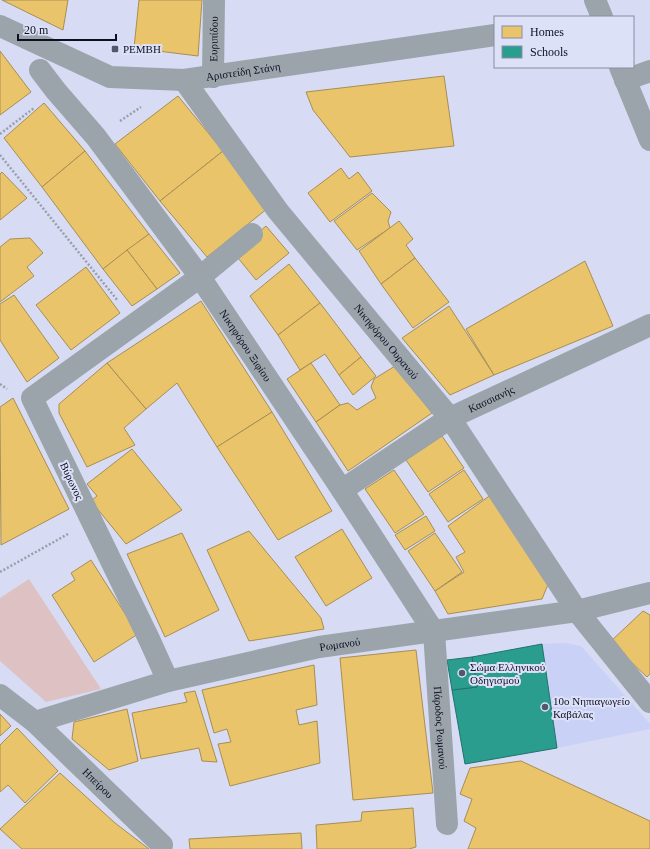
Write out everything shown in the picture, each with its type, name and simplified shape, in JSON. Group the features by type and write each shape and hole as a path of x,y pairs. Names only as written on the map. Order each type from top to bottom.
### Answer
{"street":[{"name":"Ευριπίδου","path":"213,77 214,0"},
{"path":"595,0 602,16"},
{"name":"Αριστείδη Στάνη","path":"0,26 110,77 175,80 213,77 494,35"},
{"name":"Νικηφόρου Ξιφίου","path":"40,70 96,137 200,277 342,490 434,632"},
{"path":"650,71 623,74 650,140"},
{"name":"Νικηφόρου Ουρανού","path":"175,80 278,211 450,418 577,611 650,702"},
{"name":"Βύρωνος","path":"168,680 32,398 200,277 252,234"},
{"name":"Κασσιανής","path":"342,490 450,418 650,325"},
{"name":"Ρωμανού","path":"35,722 168,680 319,647 577,611 650,593"},
{"name":"Πάροδος Ρωμανού","path":"434,632 447,824"},
{"name":"Ηπείρου","path":"0,695 35,722 162,845"}],"path":[{"path":"96,137 146,104 175,80"},
{"path":"0,134 37,106"},
{"path":"0,155 136,324"},
{"path":"0,572 51,543"}],"shaded area":[{"path":"29,579 101,689 46,702 0,661 0,598"},
{"name":"10ο Νηπιαγωγείο Καβάλας","path":"565,643 581,646 650,724 650,729 557,748 465,764 452,690 477,687 472,657 542,644"}],"building: Homes":[{"path":"2,0 68,0 63,30"},
{"path":"139,0 202,0 198,56 134,48"},
{"path":"0,51 31,92 0,115"},
{"path":"444,76 454,146 350,157 313,110 306,92"},
{"path":"178,96 223,151 160,201 115,144"},
{"path":"44,103 85,151 42,187 4,138"},
{"path":"85,151 149,234 103,269 42,187"},
{"path":"223,151 268,208 207,257 160,201"},
{"path":"341,168 349,179 358,172 372,191 330,222 308,193"},
{"path":"2,172 27,198 0,220 0,174"},
{"path":"372,193 391,212 388,221 390,228 357,250 334,221"},
{"path":"399,221 413,239 406,245 415,258 381,284 359,251"},
{"path":"266,226 289,253 256,280 234,253"},
{"path":"149,234 180,273 157,289 127,250"},
{"path":"30,238 43,253 27,267 34,276 0,302 0,247 10,239"},
{"path":"127,250 157,289 132,306 103,269"},
{"path":"415,258 449,302 413,328 381,284"},
{"path":"585,261 613,326 494,375 466,329"},
{"path":"289,264 320,303 278,335 250,296"},
{"path":"86,267 120,313 71,350 36,305"},
{"path":"14,295 59,358 27,382 0,340 0,304"},
{"path":"201,301 272,412 217,447 177,383 146,409 107,363"},
{"path":"320,303 361,357 339,375 325,354 300,370 278,335"},
{"path":"449,306 494,375 450,395 402,338"},
{"path":"361,357 376,376 353,395 339,375"},
{"path":"107,363 146,409 124,428 135,445 87,467 59,413 59,404"},
{"path":"311,363 340,405 316,422 287,379"},
{"path":"395,366 432,413 348,471 316,422 340,405 348,403 357,410 376,398 371,387 374,379"},
{"path":"13,398 69,509 1,545 0,407"},
{"path":"272,412 332,511 278,540 217,447"},
{"path":"442,436 464,468 428,492 406,460"},
{"path":"132,449 182,510 126,544 91,501 97,496 87,484"},
{"path":"394,470 424,514 395,533 365,489"},
{"path":"464,470 483,499 448,522 429,494"},
{"path":"492,494 551,577 542,599 448,614 435,591 464,572 456,557 465,552 448,526"},
{"path":"426,516 435,531 405,550 395,535"},
{"path":"342,529 372,578 326,606 295,557"},
{"path":"249,531 321,618 324,629 249,641 207,550"},
{"path":"182,533 219,610 165,637 127,554"},
{"path":"435,533 462,572 435,591 408,551"},
{"path":"91,560 138,634 94,662 52,595 75,580 71,573"},
{"path":"643,611 650,615 650,674 647,677 610,642"},
{"path":"416,650 433,793 353,800 340,658"},
{"path":"314,665 317,705 296,710 299,725 317,721 320,763 230,786 218,744 231,742 227,729 214,733 202,690"},
{"path":"195,691 217,762 202,761 199,748 141,759 132,713 187,702 184,693"},
{"path":"127,709 138,761 109,770 72,739 74,722"},
{"path":"0,714 11,726 0,736"},
{"path":"17,728 58,771 25,803 8,785 0,792 0,745"},
{"path":"521,761 650,821 650,849 468,849 476,828 464,821 472,799 460,794 470,768"},
{"path":"60,773 115,823 149,849 22,849 0,829"},
{"path":"413,808 416,847 409,849 317,849 316,825 361,821 362,812"},
{"path":"301,833 302,849 190,849 189,839"}],"building: Schools":[{"path":"542,644 557,748 465,764 452,690 477,687 472,657"},
{"name":"Σώμα Ελληνικού Οδηγισμού","path":"472,657 477,687 452,690 447,660"}],"place":[{"name":"ΡΕΜΒΗ","path":"115,49"},
{"name":"Σώμα Ελληνικού Οδηγισμού","path":"462,673"},
{"name":"10ο Νηπιαγωγείο Καβάλας","path":"545,707"}]}
